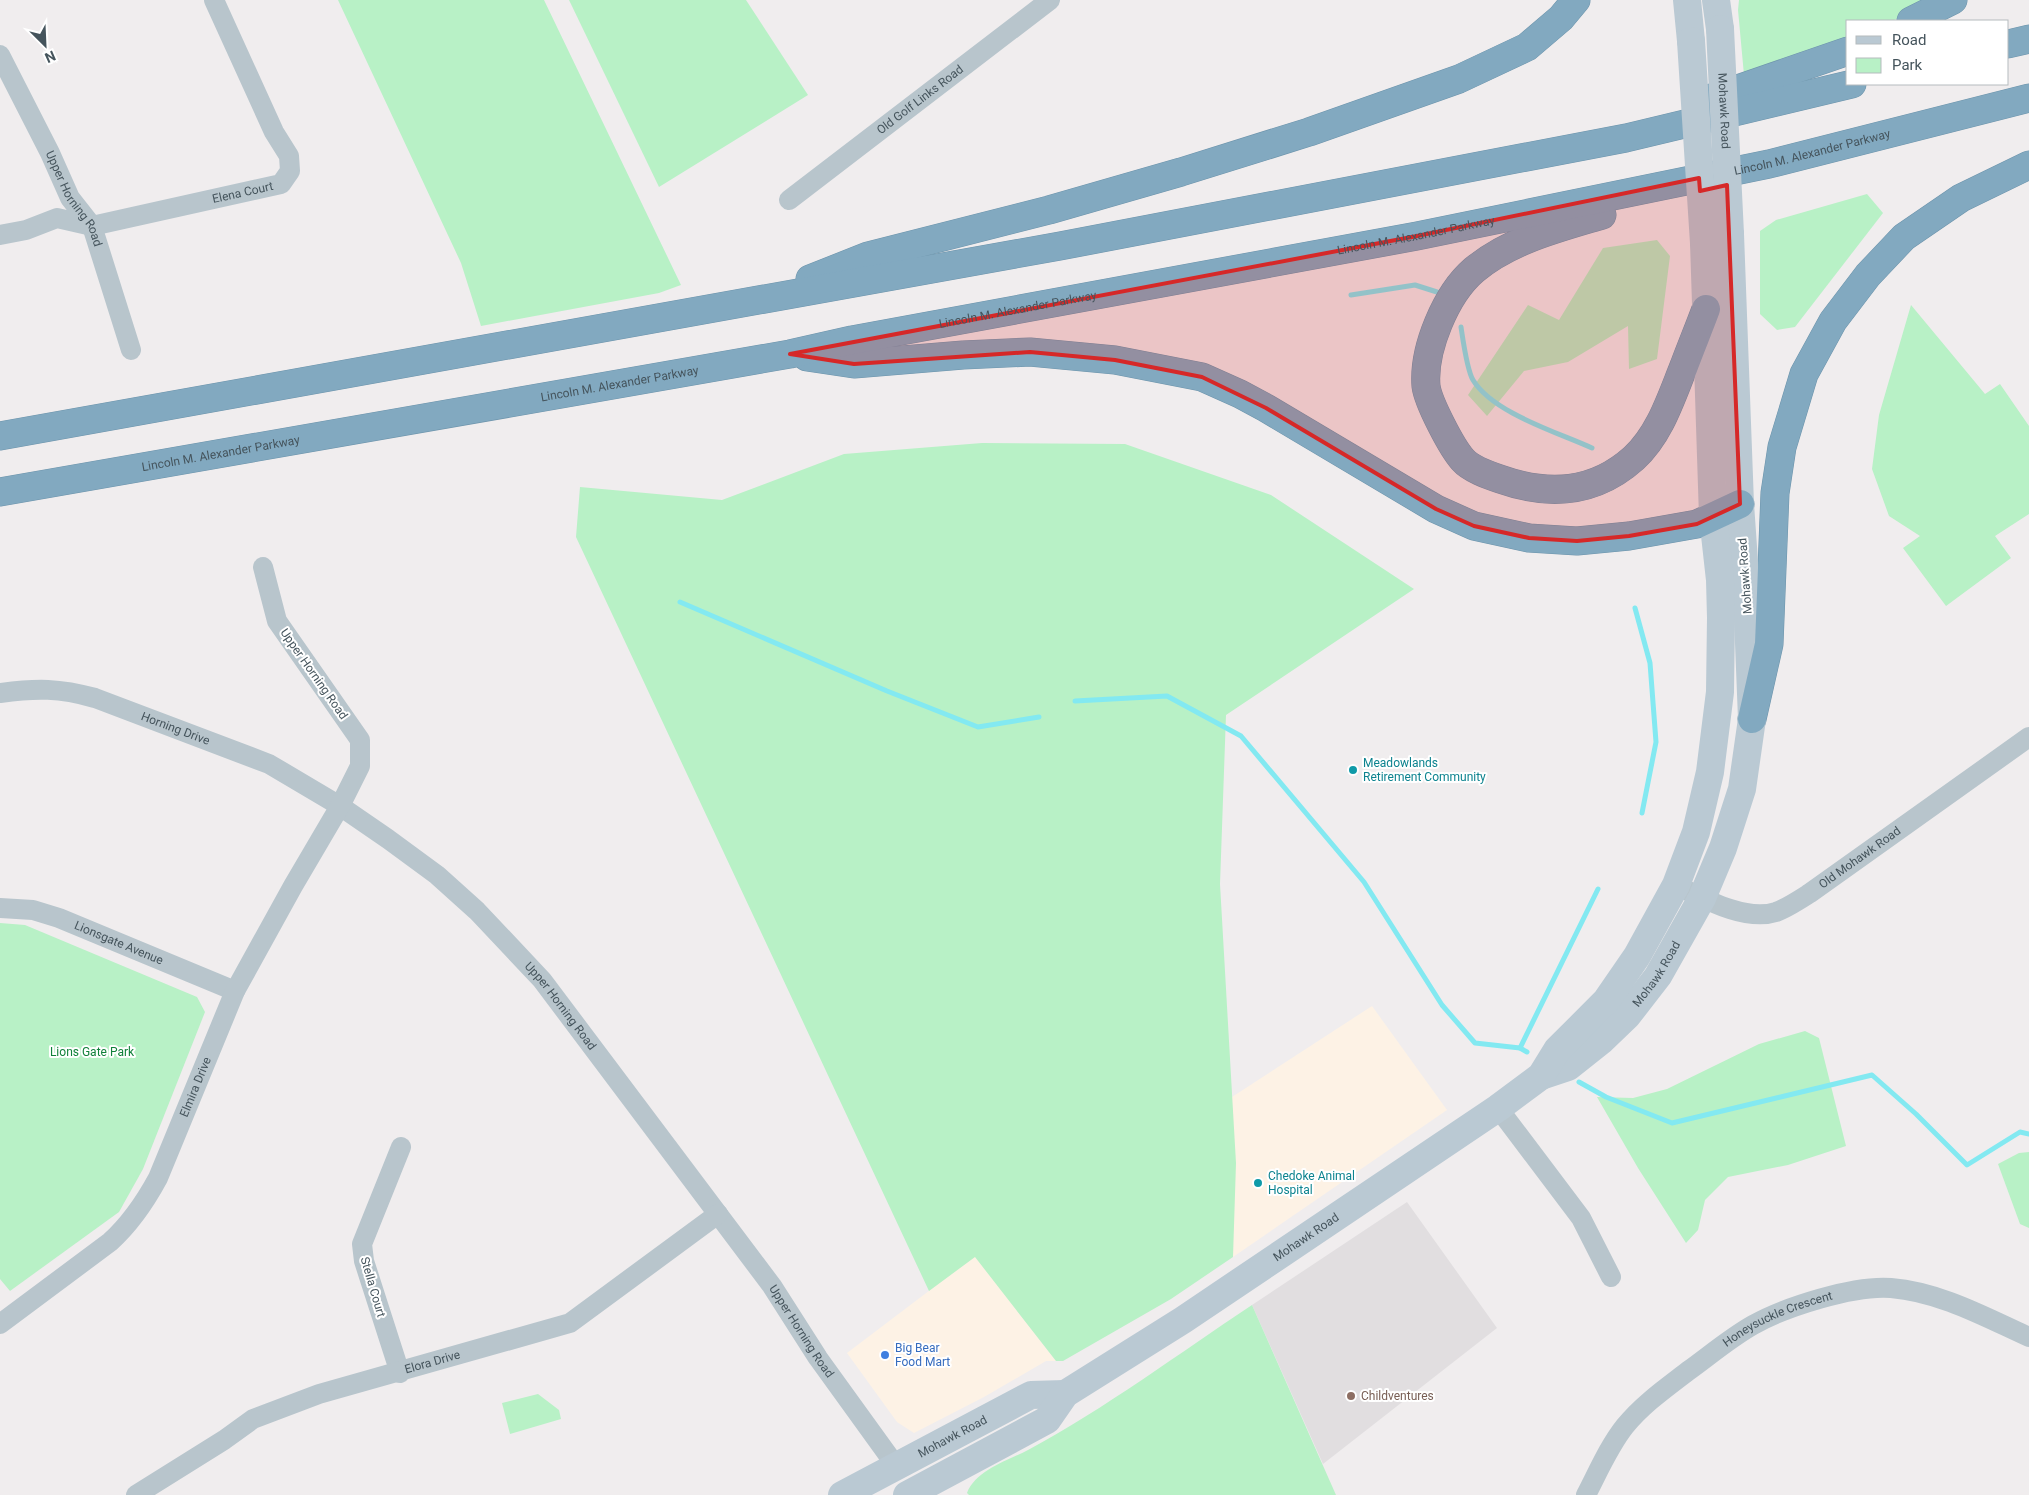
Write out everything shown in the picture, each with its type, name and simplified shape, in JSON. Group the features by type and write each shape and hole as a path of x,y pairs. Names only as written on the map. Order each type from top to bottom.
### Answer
{"highway":[{"path":"753,302 868,256 1049,210 1181,172 1309,132 1459,79 1527,48 1561,18 1576,0"},
{"path":"1913,20 1954,0"},
{"path":"2009,44 2029,39"},
{"path":"1626,138 1669,113 1846,52"},
{"path":"0,436 753,302 1626,138 1848,85"},
{"name":"Lincoln M. Alexander Parkway","path":"0,492 790,354 852,340 1417,236 1769,164 2029,98"},
{"path":"1706,310 1674,393 1655,431 1634,458 1605,479 1579,488 1546,490 1513,484 1488,475 1463,461 1447,434 1426,387 1427,356 1438,324 1454,294 1473,271 1502,250 1551,230 1625,208 1741,182 1769,164"},
{"path":"1752,719 1768,644 1775,493 1782,447 1804,374 1833,321 1868,275 1904,238 1961,198 2029,165"},
{"path":"790,354 854,364 963,355 1030,352 1115,360 1202,377 1266,408 1436,509 1474,526 1530,538 1576,541 1629,536 1697,524 1740,504"}],"main road":[{"name":"Mohawk Road","path":"1541,1076 1558,1050 1594,1014 1616,986 1637,956 1676,886 1696,832 1710,772 1720,692 1720,580 1713,518 1704,243 1687,0"},
{"name":"Mohawk Road","path":"911,1493 1047,1420 1065,1394 1228,1290 1498,1108 1541,1076 1568,1067 1602,1040 1626,1016 1658,976 1702,898 1723,848 1742,789 1752,719 1748,618 1740,504 1720,29 1716,0"},
{"name":"Mohawk Road","path":"842,1495 1032,1394 1065,1394"}],"street":[{"name":"Elena Court","path":"92,226 281,184 290,171 289,156 274,132 214,0"},
{"name":"Old Golf Links Road","path":"789,200 1050,0"},
{"name":"Upper Horning Road","path":"0,55 50,152 70,198 92,226 131,350"},
{"path":"0,235 26,230 57,218 92,226"},
{"name":"Upper Horning Road","path":"263,567 277,621 360,740 360,766 340,806 437,875 501,935 542,980 772,1286 818,1358 896,1466"},
{"name":"Horning Drive","path":"0,693 42,688 69,691 95,698 269,764 340,806"},
{"name":"Old Mohawk Road","path":"1676,886 1732,911 1751,915 1775,912 1810,893 2029,737"},
{"name":"Elmira Drive","path":"0,1324 110,1242 121,1232 142,1206 158,1178 235,991 340,806"},
{"name":"Lionsgate Avenue","path":"0,908 33,910 59,918 235,991"},
{"path":"1498,1108 1581,1218 1611,1277"},
{"name":"Stella Court","path":"400,1373 364,1261 362,1244 401,1147"},
{"name":"Elora Drive","path":"136,1495 224,1440 253,1419 319,1394 400,1373 570,1323 718,1214"},
{"name":"Honeysuckle Crescent","path":"1586,1495 1616,1439 1639,1410 1662,1390 1732,1338 1754,1325 1791,1309 1850,1292 1889,1288 1906,1290 1936,1296 2029,1337"}],"highlighted area":[{"path":"1699,178 1700,191 1727,185 1740,504 1697,524 1629,536 1577,541 1529,538 1474,526 1436,509 1266,408 1202,377 1115,360 1030,352 854,364 790,354 1417,236"}],"shaded area":[{"path":"1372,1006 1447,1110 1233,1257 1232,1097"},
{"name":"Childventures","path":"1407,1202 1497,1328 1323,1464 1252,1305"},
{"path":"975,1256 1056,1361 1046,1361 984,1397 914,1433 897,1422 847,1353"}],"green space":[{"path":"338,0 544,0 681,285 659,293 481,326 461,263"},
{"path":"569,0 746,0 808,95 659,187"},
{"path":"1739,0 1929,0 1906,16 1894,20 1846,20 1846,40 1744,75 1738,10"},
{"path":"1867,194 1883,213 1795,327 1777,330 1760,314 1760,231 1776,220"},
{"path":"1657,240 1670,256 1657,359 1629,369 1628,326 1568,362 1524,371 1487,416 1468,395 1528,305 1559,320 1603,248"},
{"path":"1911,305 1985,394 2000,384 2029,426 2029,514 1995,536 2011,558 1946,606 1903,548 1920,536 1889,516 1872,469 1879,415"},
{"path":"982,443 1125,444 1271,495 1414,589 1226,715 1220,884 1236,1163 1233,1257 1171,1299 1063,1361 1056,1361 975,1257 929,1291 576,537 580,487 722,500 844,454"},
{"name":"Lions Gate Park","path":"0,923 25,925 197,997 205,1012 143,1169 119,1212 10,1291 0,1279"},
{"path":"1805,1031 1819,1038 1846,1146 1788,1165 1728,1177 1705,1200 1698,1230 1686,1243 1638,1168 1597,1097 1633,1098 1667,1089 1759,1044"},
{"path":"2029,1152 2029,1228 2020,1224 1998,1164 2019,1153"},
{"path":"1252,1305 1336,1495 969,1495 967,1493 977,1478 985,1472 1085,1417"},
{"path":"538,1394 559,1410 561,1419 510,1434 502,1403"}],"waterway":[{"path":"1351,295 1415,285 1437,292"},
{"path":"1461,327 1469,369 1473,380 1482,392 1510,412 1592,448"},
{"path":"680,602 887,691 978,727 1039,717"},
{"path":"1635,608 1650,663 1656,742 1642,813"},
{"path":"1075,701 1167,696 1241,736 1364,882 1442,1005 1475,1043 1520,1048 1527,1052"},
{"path":"1520,1048 1598,889"},
{"path":"1579,1082 1606,1097 1672,1123 1872,1075 1916,1114 1967,1165 2020,1132 2029,1134"}],"place":[{"name":"Meadowlands Retirement Community","path":"1353,770"},
{"name":"Chedoke Animal Hospital","path":"1258,1183"},
{"name":"Big Bear Food Mart","path":"885,1355"},
{"name":"Childventures","path":"1351,1396"}]}
